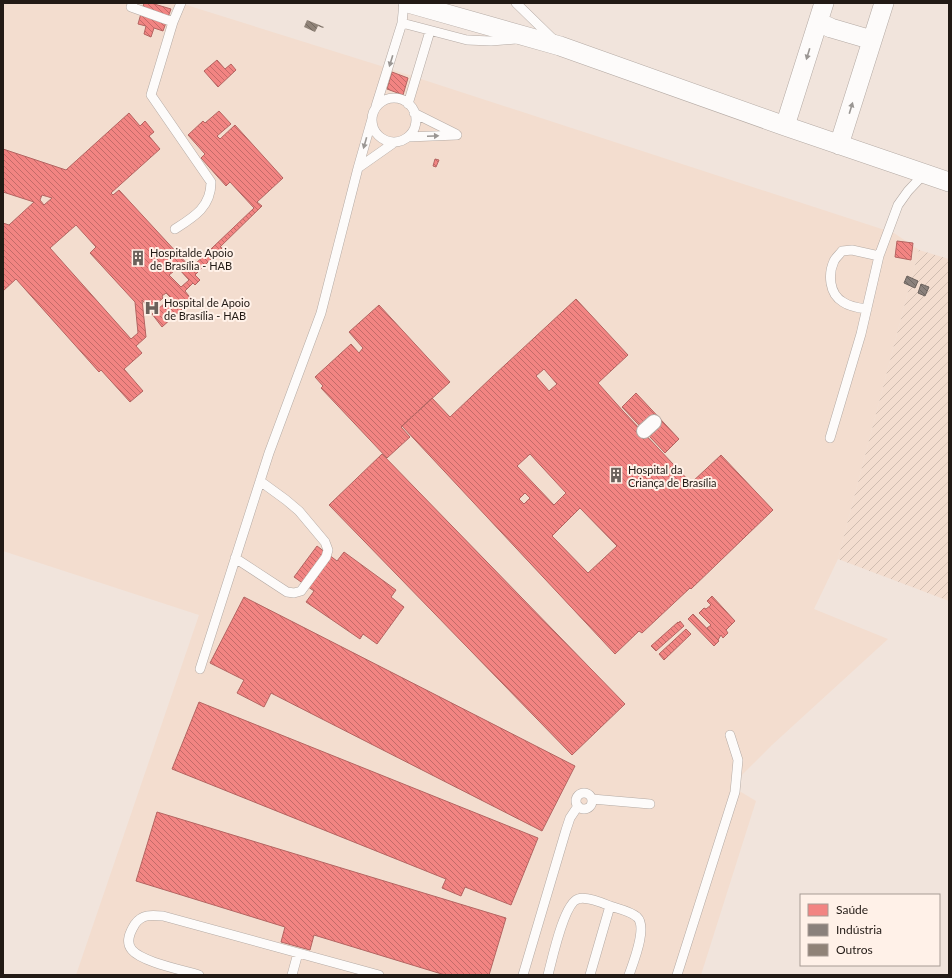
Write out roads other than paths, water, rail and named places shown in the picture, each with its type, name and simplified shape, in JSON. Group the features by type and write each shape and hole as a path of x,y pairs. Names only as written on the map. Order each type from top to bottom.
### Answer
{"street":[{"path":"408,3 560,46 839,145 949,182"},
{"path":"786,126 824,3"},
{"path":"839,145 884,3"},
{"path":"818,22 836,30 872,40"}],"lane":[{"path":"175,229 198,214 211,191 210,182 151,95 173,22 181,3"},
{"path":"200,669 260,481 321,313 358,168 402,23 404,3"},
{"path":"516,3 560,46"},
{"path":"132,5 173,22"},
{"path":"402,23 467,40 491,41 533,38"},
{"path":"408,104 430,31"},
{"path":"376,108 382,102 391,98 400,99 408,104 414,113 416,122 408,137"},
{"path":"358,168 395,142 408,137 457,135 414,113"},
{"path":"372,119 373,128 378,136 386,141 395,142"},
{"path":"830,438 861,334 879,256 898,205 908,191 924,174"},
{"path":"867,309 854,307 842,302 833,292 829,277 834,260 842,251 852,250 879,256"},
{"path":"235,558 287,592 294,593 301,591 326,557 328,550 325,542 299,511 260,481"},
{"path":"677,975 735,792 738,760 730,735"},
{"path":"523,975 566,830 570,818 578,806 576,798 582,793 590,795 592,799 650,804"},
{"path":"548,975 565,914 570,905 577,899 585,898 630,913 638,918 641,926 641,935 629,975"},
{"path":"590,975 610,906"},
{"path":"199,975 145,959 132,950 128,940 132,929 138,920 148,914 163,916 379,975"},
{"path":"292,975 298,953"}],"place":[{"name":"Hospitalde Apoio de Brasília - HAB","path":"138,258"},
{"name":"Hospital de Apoio de Brasília - HAB","path":"152,308"},
{"name":"Hospital da Criança de Brasília","path":"616,475"}]}
